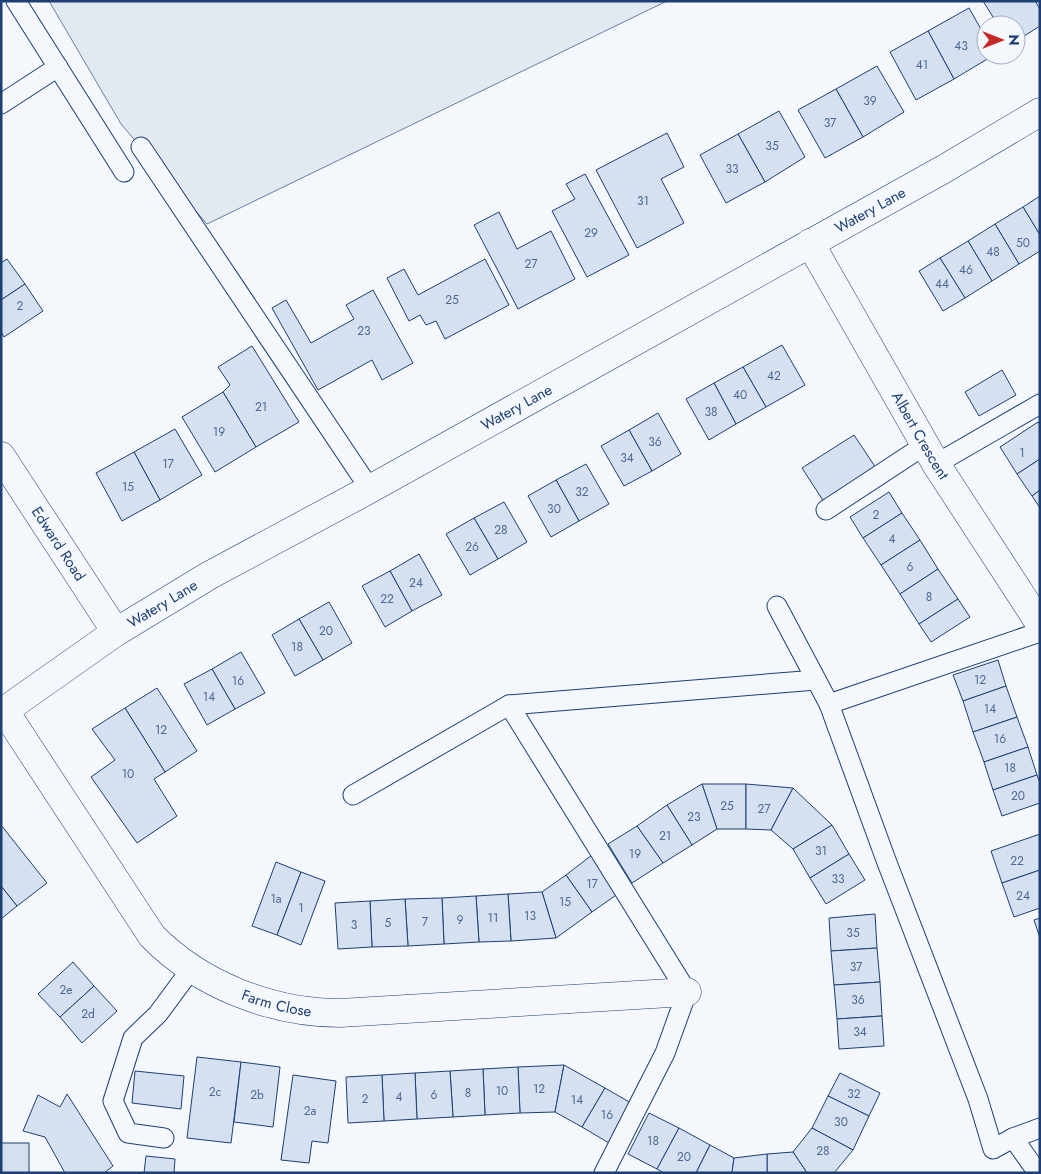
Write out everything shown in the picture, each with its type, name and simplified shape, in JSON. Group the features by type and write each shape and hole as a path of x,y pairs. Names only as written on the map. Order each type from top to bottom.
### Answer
{"street":[{"name":"Watery Lane","path":"3,711 116,632 210,575 370,489 944,169 1040,112"},
{"name":"Albert Crescent","path":"810,243 930,454 1040,624"},
{"name":"Edward Road","path":"1,456 116,632"},
{"name":"Farm Close","path":"3,711 142,924 164,948 192,968 268,1005 316,1014 687,992"}],"lane":[{"path":"16,1 124,172"},
{"path":"1,104 58,67"},
{"path":"141,147 370,489"},
{"path":"826,510 930,454 1040,404"},
{"path":"777,606 829,704 886,860 978,1099 993,1149 1012,1138 1040,1128"},
{"path":"829,704 1040,632"},
{"path":"353,794 509,705 816,680"},
{"path":"509,705 687,992 665,1054 604,1173"},
{"path":"164,1138 128,1133 113,1101 133,1038 158,1014 192,968"},
{"path":"1012,1138 1038,1173"}],"shaded area":[{"path":"49,1 667,1 207,224 121,124"}],"building":[{"path":"983,1 1035,1 1040,9 1040,26 1026,35 1026,15 992,15"},
{"path":"969,8 976,20 977,65 954,79 928,31"},
{"path":"928,31 954,79 916,100 890,52"},
{"path":"877,66 904,112 863,137 836,89"},
{"path":"836,89 863,137 825,158 798,110"},
{"path":"779,111 805,157 765,182 738,134"},
{"path":"667,133 684,167 661,179 684,223 637,248 596,170"},
{"path":"738,134 765,182 726,203 700,155"},
{"path":"585,174 629,255 587,277 552,211 575,199 566,184"},
{"path":"1040,196 1040,235 1023,207"},
{"path":"1023,207 1040,235 1040,251 1019,264 995,224"},
{"path":"499,212 517,249 551,231 575,279 518,309 474,225"},
{"path":"995,224 1019,264 992,281 968,241"},
{"path":"968,241 992,281 965,298 940,258"},
{"path":"940,258 965,298 943,311 919,271"},
{"path":"7,259 25,284 1,300 1,263"},
{"path":"485,259 509,305 445,339 436,321 426,325 420,315 409,321 387,278 404,269 418,295"},
{"path":"25,284 43,311 4,337 1,332 1,300"},
{"path":"373,290 413,363 382,380 372,360 318,390 272,308 286,300 311,343 354,319 346,305"},
{"path":"782,345 805,385 766,407 743,367"},
{"path":"252,346 299,422 256,447 223,392 230,385 218,367"},
{"path":"743,367 766,407 736,424 714,383"},
{"path":"1002,370 1016,395 979,416 965,392"},
{"path":"714,383 736,424 709,440 686,399"},
{"path":"223,392 256,447 215,472 182,417"},
{"path":"658,413 681,454 652,471 629,430"},
{"path":"1038,422 1040,425 1040,459 1017,474 1000,447"},
{"path":"175,429 202,475 160,500 134,452"},
{"path":"629,430 652,471 624,486 601,446"},
{"path":"854,435 876,468 824,502 802,468"},
{"path":"134,452 160,500 122,521 96,473"},
{"path":"1040,459 1040,490 1032,496 1017,474"},
{"path":"586,464 609,504 579,521 556,480"},
{"path":"556,480 579,521 551,537 528,496"},
{"path":"1040,490 1040,508 1032,496"},
{"path":"889,492 902,513 863,538 850,517"},
{"path":"504,502 527,542 498,559 474,518"},
{"path":"902,513 920,540 881,565 863,538"},
{"path":"474,518 498,559 470,575 446,534"},
{"path":"920,540 938,569 900,594 881,565"},
{"path":"419,554 442,595 412,611 390,571"},
{"path":"938,569 958,599 919,624 900,594"},
{"path":"390,571 412,611 385,627 362,586"},
{"path":"958,599 970,617 931,642 919,624"},
{"path":"329,602 352,643 323,660 299,619"},
{"path":"299,619 323,660 295,676 272,635"},
{"path":"241,652 265,693 235,709 212,669"},
{"path":"998,660 1006,686 963,701 953,675"},
{"path":"212,669 235,709 207,725 184,684"},
{"path":"1006,686 1017,717 973,732 963,701"},
{"path":"157,688 197,751 165,772 125,708"},
{"path":"125,708 165,772 154,779 177,816 137,843 91,777 115,760 92,729"},
{"path":"1017,717 1028,747 984,762 973,732"},
{"path":"1028,747 1037,775 993,790 984,762"},
{"path":"1037,775 1040,783 1040,803 1002,816 993,790"},
{"path":"702,784 746,784 746,829 717,829"},
{"path":"702,784 717,829 692,845 667,805"},
{"path":"746,784 793,788 771,830 746,829"},
{"path":"793,788 832,825 793,849 771,830"},
{"path":"667,805 692,845 663,863 637,826"},
{"path":"1,825 47,883 17,906 1,886"},
{"path":"832,825 849,854 810,878 793,849"},
{"path":"637,826 663,863 632,883 608,844"},
{"path":"1040,834 1040,870 1002,883 991,851"},
{"path":"849,854 865,880 826,904 810,878"},
{"path":"592,855 619,893 592,912 566,875"},
{"path":"276,862 301,872 277,935 252,926"},
{"path":"1040,870 1040,908 1014,917 1002,883"},
{"path":"301,872 325,881 301,945 277,935"},
{"path":"566,875 592,912 556,938 542,892"},
{"path":"1,886 17,906 1,919"},
{"path":"542,892 556,938 511,941 508,894"},
{"path":"508,894 511,941 479,942 476,896"},
{"path":"476,896 479,942 444,944 442,898"},
{"path":"442,898 444,944 408,946 405,899"},
{"path":"405,899 408,946 372,947 370,901"},
{"path":"370,901 372,947 338,949 335,903"},
{"path":"875,914 877,948 831,951 829,918"},
{"path":"1040,918 1040,938 1034,920"},
{"path":"877,948 880,982 834,985 831,951"},
{"path":"73,962 94,986 60,1017 38,994"},
{"path":"880,982 882,1016 837,1019 834,985"},
{"path":"94,986 117,1011 82,1043 60,1017"},
{"path":"882,1016 884,1046 839,1049 837,1019"},
{"path":"197,1057 241,1062 231,1143 187,1138"},
{"path":"241,1062 280,1067 273,1127 234,1122"},
{"path":"564,1065 555,1112 520,1113 518,1067"},
{"path":"564,1065 605,1088 582,1127 555,1112"},
{"path":"518,1067 520,1113 485,1115 483,1069"},
{"path":"483,1069 485,1115 453,1117 450,1071"},
{"path":"135,1071 184,1076 181,1109 132,1103"},
{"path":"450,1071 453,1117 417,1119 415,1073"},
{"path":"415,1073 417,1119 384,1121 382,1075"},
{"path":"840,1073 880,1093 869,1116 828,1096"},
{"path":"293,1075 336,1081 328,1143 312,1141 309,1163 281,1160"},
{"path":"382,1075 384,1121 348,1123 346,1077"},
{"path":"605,1088 631,1103 609,1143 582,1127"},
{"path":"67,1094 113,1166 104,1173 65,1173 45,1137 23,1131 38,1095 60,1107"},
{"path":"828,1096 869,1116 853,1150 812,1128"},
{"path":"649,1113 679,1128 657,1169 628,1154"},
{"path":"679,1128 710,1145 696,1173 664,1173 657,1169"},
{"path":"812,1128 853,1150 834,1173 807,1173 793,1152"},
{"path":"1,1143 29,1143 29,1173 1,1173"},
{"path":"710,1145 734,1158 732,1173 696,1173"},
{"path":"793,1152 807,1173 767,1173 767,1154"},
{"path":"767,1154 767,1173 732,1173 734,1158"},
{"path":"146,1156 175,1159 174,1173 144,1173"}]}
